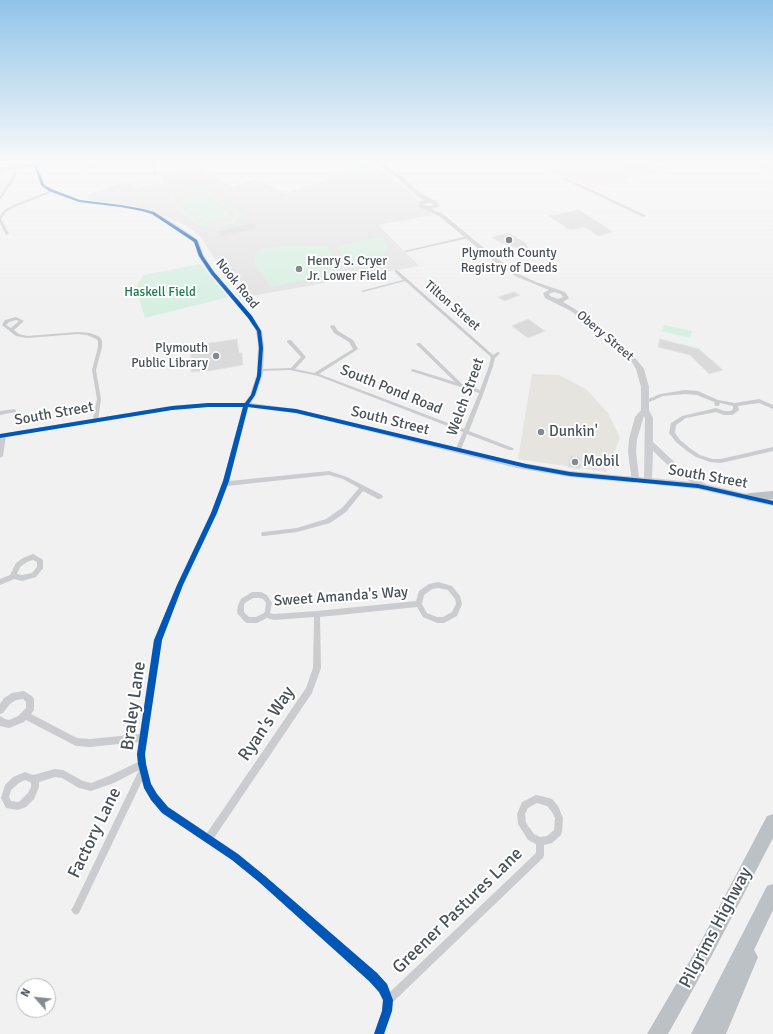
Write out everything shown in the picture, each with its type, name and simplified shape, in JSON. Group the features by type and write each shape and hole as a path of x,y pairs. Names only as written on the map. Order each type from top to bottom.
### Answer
{"highway":[{"path":"750,497 773,495"},
{"name":"Pilgrims Highway","path":"657,1034 705,951 773,822"},
{"path":"701,1034 733,974 773,892"},
{"path":"716,1034 744,970 773,892"}],"main road":[{"name":"Obery Street","path":"430,209 441,215 500,264 534,283 543,290 549,299 557,301 573,310 609,337 635,361 643,377 645,406 649,418 648,481"},
{"name":"Obery Street","path":"437,209 441,215"},
{"name":"Obery Street","path":"534,283 565,294 565,299 573,310"},
{"path":"546,294 548,291 558,291"},
{"name":"Obery Street","path":"557,301 565,299"},
{"name":"Obery Street","path":"635,480 632,452 633,439 645,406"},
{"path":"648,442 680,472 707,488"},
{"name":"South Street","path":"635,480 707,488 773,503"}],"street":[{"path":"7,234 0,219 5,211 8,209"},
{"name":"Nook Road","path":"139,209 153,213 178,228 194,240 210,271 250,317 258,329 261,345 260,370 253,395 246,405"},
{"path":"630,209 644,216"},
{"path":"406,251 468,237"},
{"name":"Tilton Street","path":"396,271 493,357"},
{"path":"363,291 406,280"},
{"path":"315,374 356,349 351,342 336,332 332,326"},
{"path":"11,330 18,335 27,337 78,333 91,335 98,338 100,347 94,370 99,399 96,419"},
{"path":"289,341 304,357 292,369"},
{"path":"418,344 462,385"},
{"name":"Welch Street","path":"458,451 482,392 493,357 498,353"},
{"name":"South Pond Road","path":"260,370 292,369 315,374 375,395 511,449"},
{"path":"413,370 482,392"},
{"path":"645,406 662,395 685,392 698,393 717,401 735,405 759,400 773,408"},
{"path":"716,410 717,401"},
{"name":"South Street","path":"2,436 96,419 185,406 246,405 296,411 458,451 538,468 570,474 635,480"},
{"name":"Braley Lane","path":"246,405 225,484 214,513 180,585 158,640 141,754 147,785 154,797 165,810 208,839 262,879 326,935 373,977 383,988 388,1000"},
{"path":"735,405 736,410 732,413 724,413 716,410 690,414 677,420 673,424 672,430 676,438 693,453 712,461 721,461 773,449"},
{"path":"0,413 14,411"},
{"path":"0,456 2,436"},
{"path":"225,484 329,473 346,478 380,497"},
{"path":"264,534 297,530 328,521 344,510 362,488"},
{"path":"0,582 13,576"},
{"name":"Sweet Amanda's Way","path":"438,585 450,588 458,598 459,604 455,614 450,618 437,620 425,615 419,604 421,593 431,586 438,585"},
{"name":"Sweet Amanda's Way","path":"266,615 269,603 265,597 252,595 243,601 241,605 240,613 247,620 257,620 266,615 274,617 316,614 419,604"},
{"name":"Ryan's Way","path":"208,839 309,690 317,668 316,614"},
{"path":"0,710 10,698 19,695 24,695 31,702 30,710 26,716 15,723 3,723 0,720"},
{"path":"26,716 76,742 90,743 144,738"},
{"path":"33,779 55,773 63,774 82,785 91,786 111,780 143,767"},
{"name":"Factory Lane","path":"76,910 143,767"},
{"name":"Greener Pastures Lane","path":"536,799 548,802 555,809 559,818 559,828 555,836 549,840 540,841 527,833 521,819 524,805 536,799"},
{"name":"Greener Pastures Lane","path":"388,1000 540,855 540,841"},
{"path":"379,1034 387,1011 388,1000"}],"shaded area":[{"path":"146,209 427,209 433,215 378,225 419,266 240,298 202,239 194,231 183,224"},
{"path":"532,374 559,375 586,389 608,413 620,438 606,472 518,459"}],"green space":[{"path":"178,209 184,209 200,222 209,225 218,225 228,222 235,217 233,212 229,209 235,209 246,217 240,217 234,223 225,226 203,227"},
{"path":"188,209 223,209 231,215 206,223"},
{"path":"382,237 387,242 388,247 382,257 374,262 351,269 337,247 340,245"},
{"name":"Henry S. Cryer Jr. Lower Field","path":"284,246 327,246 342,273 271,287 254,264 255,253 260,249"},
{"name":"Haskell Field","path":"200,264 228,297 145,318 136,288 143,275"},
{"path":"664,325 692,331 690,338 662,331"}],"building":[{"path":"579,210 613,232 598,236 585,227 570,230 549,216"},
{"path":"253,223 257,229 221,237 217,231"},
{"name":"Plymouth County Registry of Deeds","path":"509,233 527,244 526,245 530,249 521,251 515,247 510,247 504,243 501,243 492,237"},
{"path":"514,292 520,295 504,301 498,297"},
{"path":"528,319 545,331 528,338 512,326"},
{"name":"Plymouth Public Library","path":"237,339 239,353 242,353 243,365 209,371 191,372 191,346"},
{"path":"660,339 699,349 723,370 709,374 690,355 658,347"},
{"name":"Mobil","path":"570,455 581,458 580,469 568,467"}],"cycle path":[{"path":"139,209 153,213 196,241 201,256 212,273 250,317 259,331 261,348 259,376 253,395 246,405 226,481 214,513 180,585 158,640 141,754 147,785 154,797 165,810 235,857 373,977 383,988 388,1000 387,1011 379,1034"},
{"path":"0,436 172,408 208,405 246,405 296,411 526,466 570,474 698,486 773,503"}],"place":[{"name":"Plymouth County Registry of Deeds","path":"509,240"},
{"name":"Henry S. Cryer Jr. Lower Field","path":"299,269"},
{"name":"Plymouth Public Library","path":"216,356"},
{"name":"Dunkin'","path":"541,432"},
{"name":"Mobil","path":"575,462"}]}
